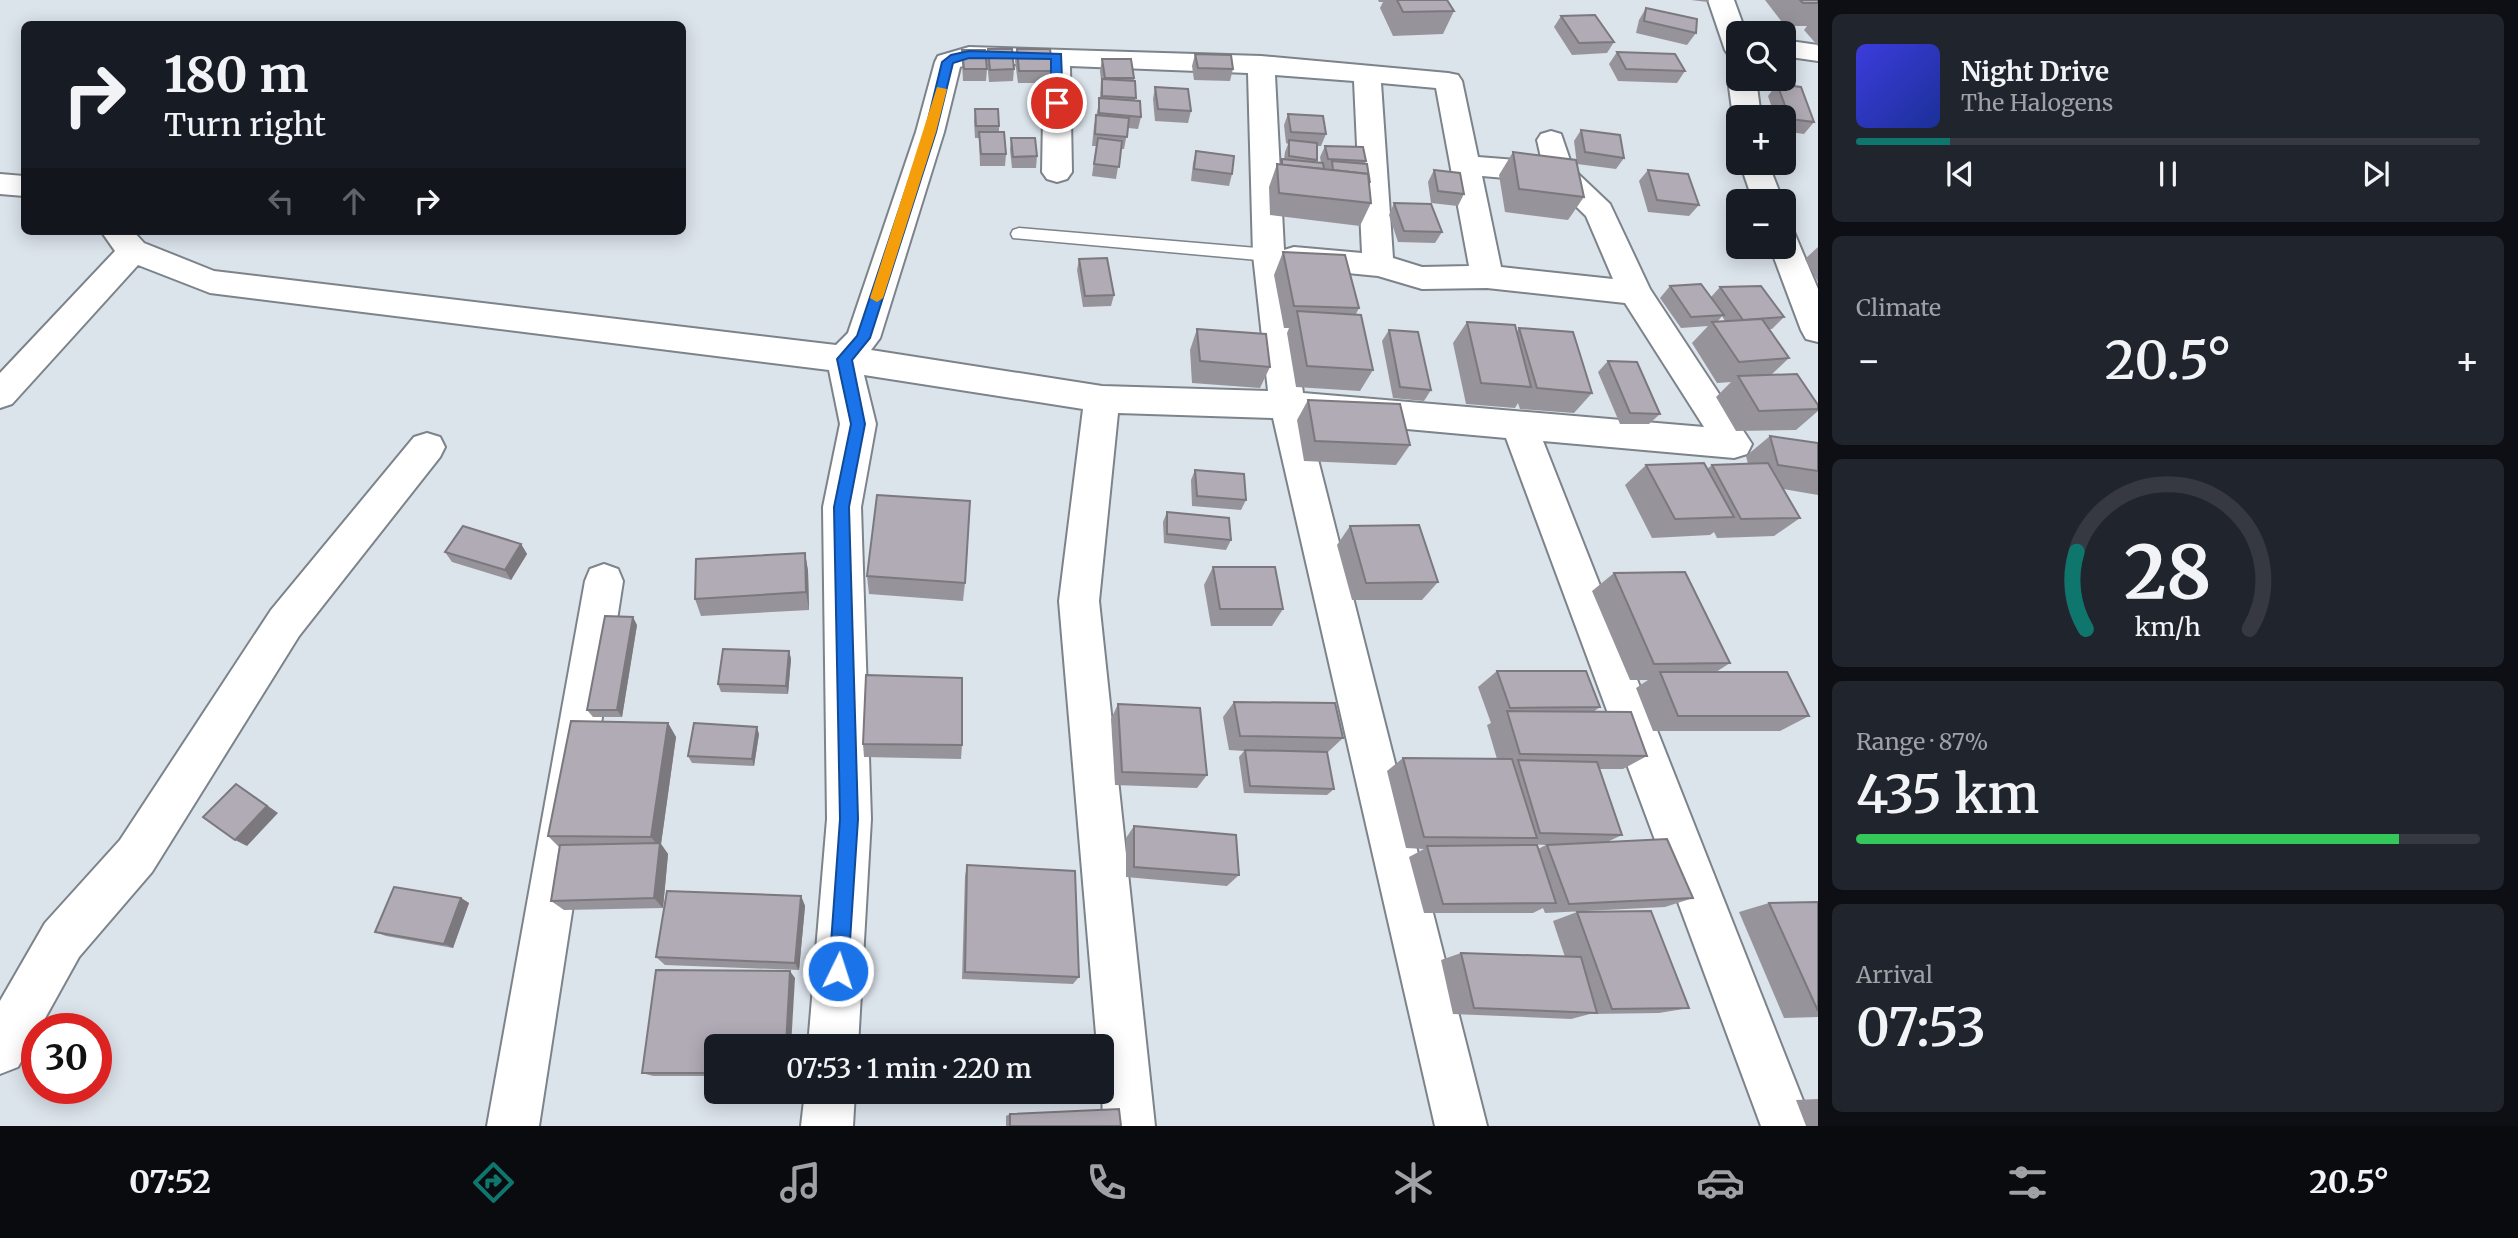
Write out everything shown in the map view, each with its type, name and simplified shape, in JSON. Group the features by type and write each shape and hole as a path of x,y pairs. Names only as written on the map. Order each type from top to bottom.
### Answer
{"street":[{"path":"1721,0 1727,21"},
{"path":"1796,50 1818,53"},
{"path":"844,359 863,338 930,132 948,62 955,57 969,55 1261,64 1448,81 1486,276"},
{"path":"1057,56 1057,172"},
{"path":"1261,64 1269,256 1287,405 1461,1126"},
{"path":"1367,73 1378,265"},
{"path":"1550,140 1559,173 1599,211 1635,293 1734,444"},
{"path":"1465,164 1559,173"},
{"path":"0,184 21,186"},
{"path":"0,395 125,241 210,282 844,359 1102,399 1287,405 1770,449"},
{"path":"1269,256 1378,265 1422,278 1486,276 1635,293"},
{"path":"1790,259 1818,330"},
{"path":"834,1034 849,819 842,507 858,424 844,359"},
{"path":"1102,399 1079,601 1129,1126"},
{"path":"1520,427 1787,1126"},
{"path":"0,1049 62,940 136,856 285,623 427,447"},
{"path":"513,1126 604,581"},
{"path":"827,1126 829,1104"}],"lane":[{"path":"1019,234 1269,256"}],"building":[{"path":"1397,0 1447,0 1454,11 1403,12"},
{"path":"1800,0 1818,0 1818,3 1803,3"},
{"path":"1646,8 1697,19 1696,33 1644,21"},
{"path":"1595,15 1614,42 1579,43 1561,16"},
{"path":"988,49 1012,49 1014,69 990,70"},
{"path":"1017,49 1050,49 1053,71 1019,71"},
{"path":"962,50 985,50 987,69 964,69"},
{"path":"1617,52 1675,54 1685,71 1626,69"},
{"path":"1195,54 1231,55 1233,69 1198,68"},
{"path":"1102,59 1131,59 1134,78 1105,78"},
{"path":"1102,79 1135,81 1136,98 1102,96"},
{"path":"1796,86 1801,87 1814,122 1796,120 1796,105 1785,105 1780,91 1796,91"},
{"path":"1155,87 1188,89 1191,111 1158,109"},
{"path":"1099,98 1140,101 1141,117 1099,113"},
{"path":"975,109 998,109 999,126 976,126"},
{"path":"1288,114 1323,116 1326,134 1291,132"},
{"path":"1096,115 1129,118 1127,137 1095,134"},
{"path":"1581,130 1620,135 1624,158 1585,152"},
{"path":"979,132 1004,132 1006,154 981,154"},
{"path":"1011,138 1035,138 1037,156 1013,157"},
{"path":"1098,138 1122,141 1119,167 1094,164"},
{"path":"1289,140 1317,143 1317,160 1289,156"},
{"path":"1325,146 1363,147 1366,161 1328,159"},
{"path":"1196,151 1234,156 1232,174 1194,169"},
{"path":"1513,152 1576,160 1584,197 1519,189"},
{"path":"1282,159 1323,163 1324,169 1282,165"},
{"path":"1332,161 1367,164 1370,183 1368,174 1333,170"},
{"path":"1277,164 1368,174 1371,203 1279,193"},
{"path":"1434,170 1460,173 1464,194 1438,191"},
{"path":"1648,170 1688,174 1699,205 1657,200"},
{"path":"1394,203 1431,204 1442,232 1404,231"},
{"path":"1283,252 1345,255 1359,308 1294,306"},
{"path":"1107,258 1114,295 1085,296 1079,259"},
{"path":"1701,284 1724,315 1691,317 1670,286"},
{"path":"1761,286 1784,317 1743,320 1720,287"},
{"path":"1297,311 1361,315 1373,370 1307,366"},
{"path":"1762,319 1789,358 1739,362 1712,322"},
{"path":"1467,322 1515,325 1531,387 1481,383"},
{"path":"1519,328 1573,332 1592,393 1537,388"},
{"path":"1197,329 1266,334 1270,367 1200,361"},
{"path":"1389,330 1418,332 1431,390 1400,387"},
{"path":"1608,361 1637,362 1660,414 1630,413"},
{"path":"1797,374 1818,409 1759,411 1738,376"},
{"path":"1308,400 1400,404 1410,445 1315,441"},
{"path":"1770,436 1818,443 1818,471 1778,465"},
{"path":"1704,463 1734,517 1675,519 1646,465"},
{"path":"1768,463 1800,518 1741,519 1712,465"},
{"path":"1195,470 1244,474 1246,500 1197,496"},
{"path":"877,495 970,501 965,583 867,576"},
{"path":"1167,512 1229,518 1231,540 1167,534"},
{"path":"1419,525 1438,582 1366,583 1350,526"},
{"path":"463,526 521,544 505,570 445,552"},
{"path":"805,553 806,592 695,599 696,559"},
{"path":"1213,567 1275,567 1283,609 1220,609"},
{"path":"1685,572 1730,663 1654,664 1614,573"},
{"path":"605,616 633,617 617,710 587,710"},
{"path":"723,649 789,651 786,686 718,684"},
{"path":"1497,671 1586,671 1600,707 1510,708"},
{"path":"1660,672 1787,672 1809,716 1678,716"},
{"path":"866,675 962,678 962,745 863,744"},
{"path":"1234,702 1335,703 1343,738 1240,736"},
{"path":"1118,704 1200,708 1207,775 1122,772"},
{"path":"1507,711 1631,712 1647,756 1520,754"},
{"path":"571,721 668,723 651,837 548,836"},
{"path":"694,723 757,727 752,759 688,756"},
{"path":"1245,750 1327,752 1334,789 1250,786"},
{"path":"1403,758 1512,759 1537,838 1424,837"},
{"path":"1518,760 1597,762 1622,835 1540,833"},
{"path":"236,784 267,806 235,840 203,817"},
{"path":"1134,826 1236,835 1239,875 1134,867"},
{"path":"1667,839 1693,898 1569,904 1547,845"},
{"path":"660,843 654,898 551,901 560,845"},
{"path":"1537,845 1556,903 1443,904 1427,846"},
{"path":"967,865 1075,871 1079,977 965,972"},
{"path":"394,887 461,898 444,944 375,932"},
{"path":"667,891 801,896 795,963 656,957"},
{"path":"1818,902 1818,1011 1769,903"},
{"path":"1651,911 1689,1008 1612,1009 1577,912"},
{"path":"1461,953 1581,957 1597,1013 1474,1008"},
{"path":"656,970 790,971 787,1034 704,1034 704,1073 642,1073"},
{"path":"1119,1109 1121,1126 1010,1126 1010,1114"}],"slow traffic":[{"path":"877,298 941,89"}],"route":[{"path":"838,971 849,819 842,507 858,424 844,359 863,338 930,132 948,62 955,57 969,55 1057,56 1057,103"}]}
